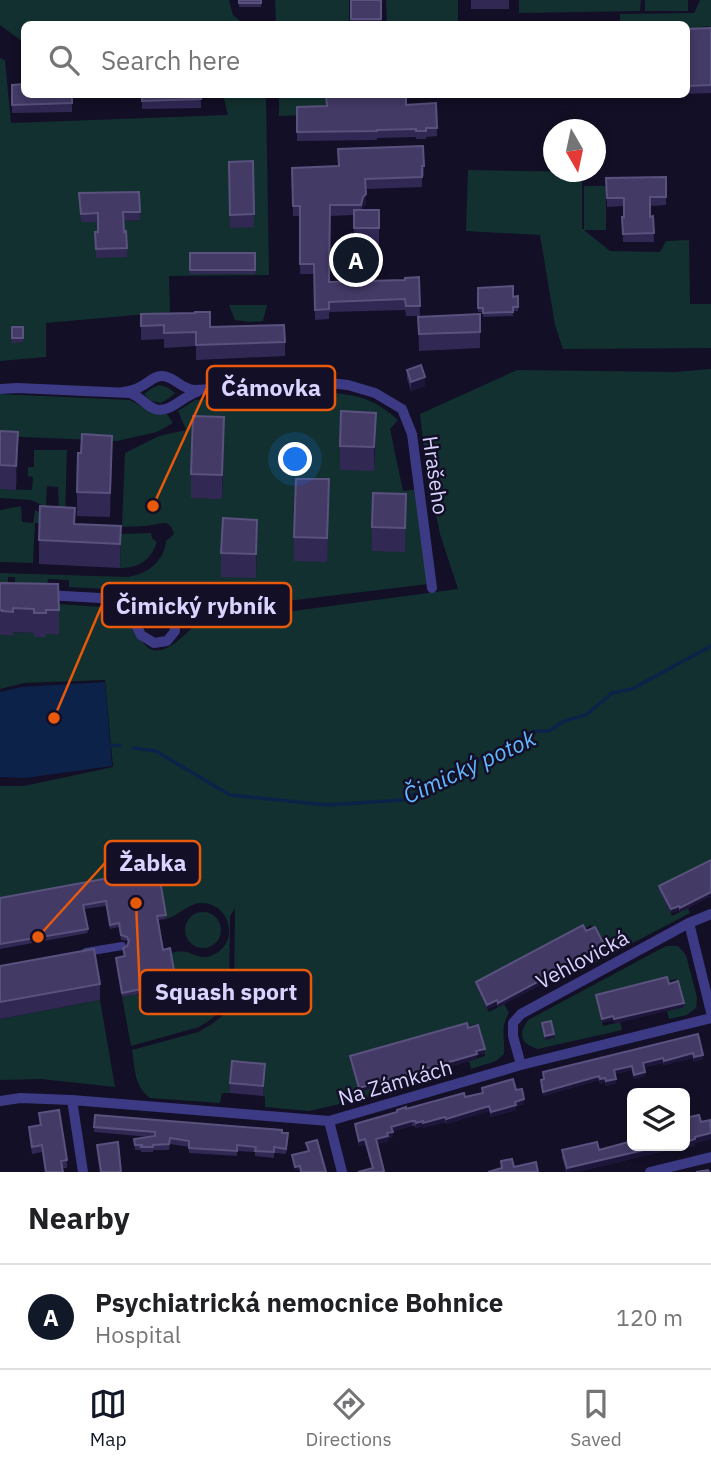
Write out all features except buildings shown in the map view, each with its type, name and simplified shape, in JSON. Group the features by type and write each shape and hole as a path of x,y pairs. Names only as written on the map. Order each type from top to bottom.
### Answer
{"street":[{"name":"Hrašeho","path":"123,392 140,388 162,376 188,389 200,391 329,383 362,389 402,409 412,434 432,588"},
{"name":"Hrašeho","path":"0,389 123,392 137,396 160,410 200,391"},
{"path":"28,594 118,599 161,611 174,621 174,631 167,641 154,643 141,635 131,614 118,599"},
{"name":"Vehlovická","path":"521,1065 513,1035 513,1023 521,1014 689,923 711,914"},
{"path":"689,923 711,1012"},
{"path":"81,953 122,946"},
{"name":"Na Zámkách","path":"0,1101 20,1098 72,1100 329,1121 521,1065 711,1018"},
{"path":"72,1100 83,1172"},
{"path":"329,1121 342,1172"},
{"path":"650,1172 667,1170 711,1157"}],"green space":[{"path":"0,0 229,0 233,15 240,21 21,21 21,41 0,25"},
{"path":"275,0 349,0 349,21 276,21"},
{"path":"386,0 458,0 458,21 387,21"},
{"path":"519,0 641,0 640,11 519,13"},
{"path":"645,0 688,0 688,11 645,11"},
{"path":"700,0 711,0 711,29 708,26 690,29 690,21 620,21 620,14 694,13"},
{"path":"0,58 5,60 11,123 228,115 224,98 266,98 269,275 169,276 170,312 46,323 46,357 0,361","holes":["140,206 140,220 123,221 124,240 98,241 98,222 81,222"]},
{"path":"279,98 326,98 327,114 279,116"},
{"path":"468,170 543,171 543,182 582,182 582,229 584,186 606,186 606,230 584,230 610,251 660,252 666,241 689,240 690,304 711,304 711,348 563,349 555,325 540,235 466,231"},
{"path":"229,305 267,305 263,321 250,322 235,320"},
{"path":"711,369 711,864 660,891 672,916 688,908 690,913 593,964 590,958 605,950 591,925 476,987 489,1012 504,1004 509,1013 504,1028 504,1054 496,1061 471,1069 469,1061 485,1056 476,1024 350,1060 359,1092 375,1087 378,1095 352,1102 309,1111 265,1107 265,1075 232,1072 230,1093 222,1093 220,1103 150,1098 138,1083 132,1050 198,1032 232,1008 235,908 230,916 229,996 223,1009 199,1027 131,1046 122,997 146,993 150,1014 170,953 185,952 206,957 213,955 227,942 228,924 219,909 211,904 200,903 166,919 158,874 0,902 0,786 24,786 113,767 105,680 24,683 0,689 0,632 2,635 13,636 13,632 59,634 58,604 102,607 123,619 126,618 145,645 158,650 172,645 196,624 458,589 440,534 432,495 442,493 439,482 428,483 420,414 517,370 675,372"},
{"path":"159,385 175,393 161,403 151,401 144,394"},
{"path":"321,391 371,401 398,420 390,429 403,491 419,489 428,584 213,610 187,590 168,589 168,597 159,604 105,589 69,587 69,580 48,579 47,587 15,585 15,577 8,577 8,585 0,585 0,573 128,577 148,570 158,561 166,541 174,534 166,523 122,527 125,453 159,436 186,430 178,411 195,400"},
{"path":"0,394 130,400 148,410 167,414 173,423 157,432 117,441 0,436"},
{"path":"34,450 67,450 65,515 59,511 58,487 47,486 46,507 31,500 0,498 0,489 32,490 33,477 28,476 28,467 34,467"},
{"path":"21,506 22,522 33,523 35,510 63,525 35,523 33,563 0,562 0,510"},
{"path":"151,533 157,542 148,558 138,565 120,568 121,534"},
{"path":"203,912 216,917 221,930 216,943 203,948 190,943 185,930 190,917"},
{"path":"666,946 678,946 686,955 697,997 696,1008 687,1015 669,1019 667,1011 683,1007 676,979 597,999 603,1026 620,1022 622,1030 538,1049 524,1041 522,1034 528,1020"},
{"path":"100,1000 115,1087 41,1079 0,1080 0,1019"}],"water":[{"path":"105,682 112,766 25,778 0,777 0,692 21,687"}],"waterway":[{"name":"Čimický potok","path":"133,748 156,751 230,795 327,805 403,800 529,733 549,731 564,721 586,715 612,693 632,689 711,646"},
{"name":"Čimický potok","path":"111,745 120,746"}],"place":[{"name":"Psychiatrická nemocnice Bohnice","path":"356,260"},
{"name":"Čámovka","path":"153,506"},
{"name":"Čimický rybník","path":"54,718"},
{"name":"Squash sport","path":"136,903"},
{"name":"Žabka","path":"38,937"}]}
